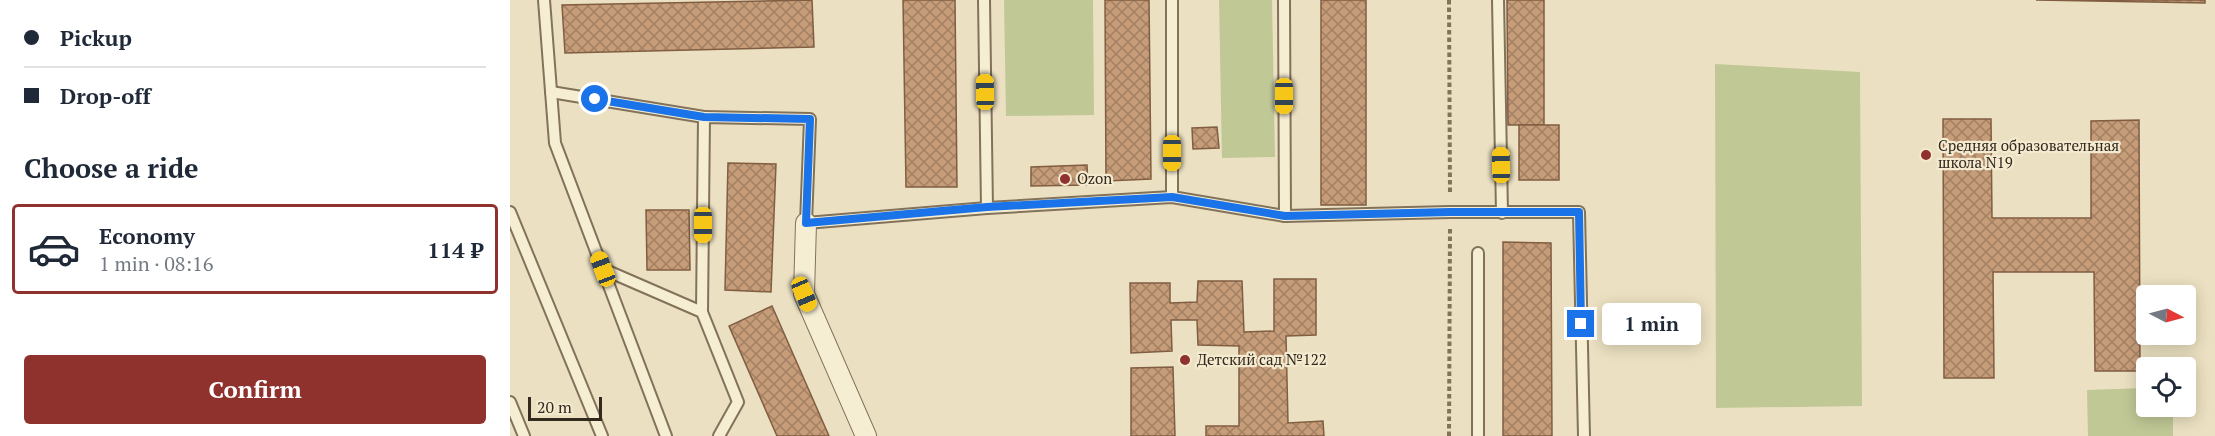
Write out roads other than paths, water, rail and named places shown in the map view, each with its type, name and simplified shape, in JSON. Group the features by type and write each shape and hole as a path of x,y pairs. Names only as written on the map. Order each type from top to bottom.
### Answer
{"street":[{"path":"806,223 804,294 866,436"}],"lane":[{"path":"544,0 555,143 666,436"},
{"path":"984,0 987,207"},
{"path":"1172,0 1172,197"},
{"path":"1284,0 1285,216"},
{"path":"1498,0 1502,213"},
{"path":"551,92 704,117 810,119 806,223 987,207 1172,197 1285,216 1579,212 1584,436"},
{"path":"704,117 702,312 738,402 719,436"},
{"path":"510,212 602,436"},
{"path":"1478,253 1478,436"},
{"path":"603,269 702,312"},
{"path":"510,402 524,436"}],"place":[{"name":"Средняя образовательная школа N19","path":"1926,155"},
{"name":"Ozon","path":"1065,179"},
{"name":"Детский сад №122","path":"1185,360"}]}
